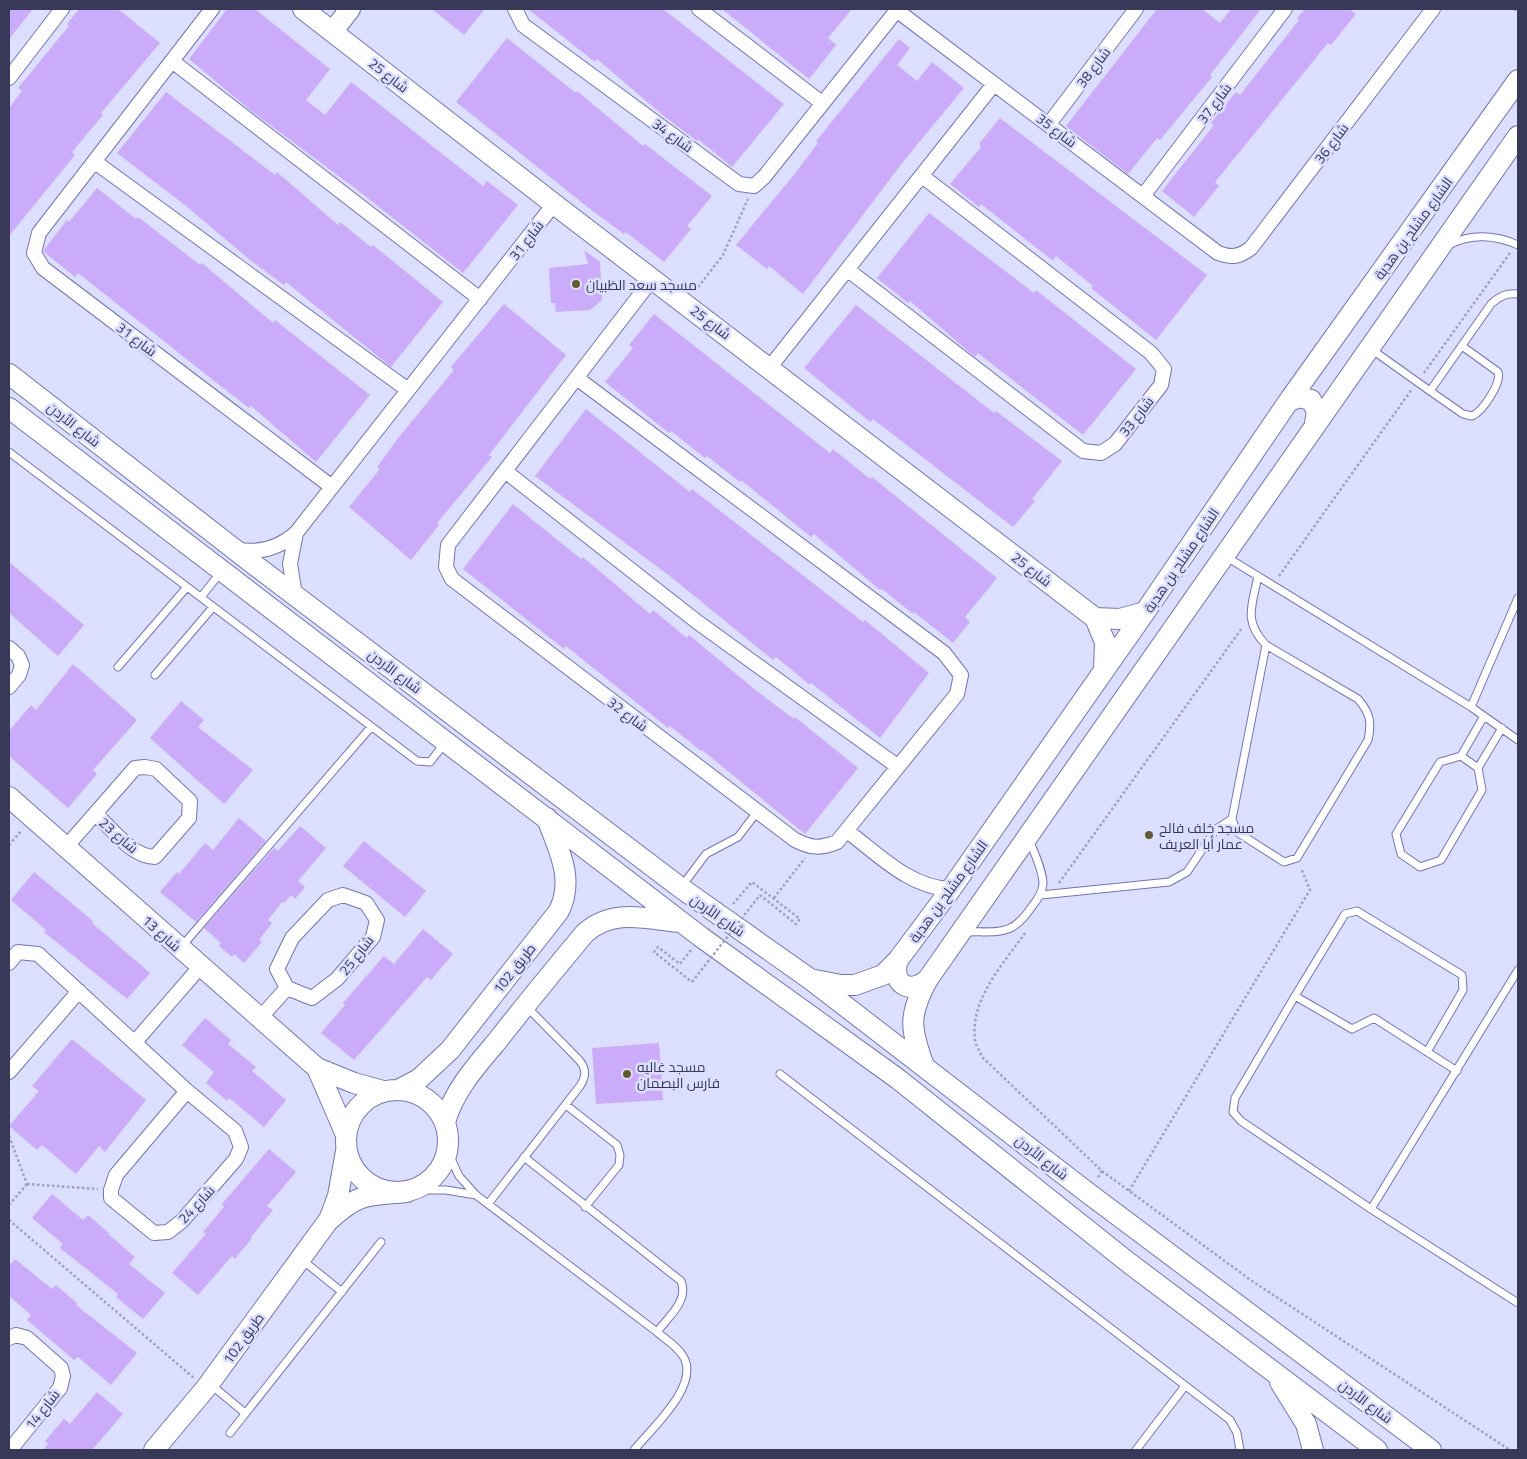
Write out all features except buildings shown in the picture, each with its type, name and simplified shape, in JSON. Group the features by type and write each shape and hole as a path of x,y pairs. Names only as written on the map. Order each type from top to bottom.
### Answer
{"street":[{"path":"9,78 62,9"},
{"name":"شارع 31","path":"212,9 40,233 34,253 43,268 332,487"},
{"name":"شارع 25","path":"303,9 554,204 770,367 1095,618 1105,642 1104,669"},
{"path":"333,31 350,9"},
{"name":"شارع 34","path":"515,9 523,25 739,184 754,186"},
{"path":"698,9 822,103"},
{"name":"شارع 38","path":"1049,124 1136,9"},
{"name":"شارع 37","path":"1143,196 1285,9"},
{"name":"شارع 36","path":"1218,253 1230,258 1242,255 1251,248 1433,9"},
{"path":"754,186 764,177 896,10"},
{"name":"شارع 35","path":"896,10 1218,253"},
{"path":"172,61 480,299"},
{"name":"الشارع مشلح بن هدبة","path":"810,978 841,985 855,985 883,975 898,960 951,889 1145,612 1288,402 1518,80"},
{"path":"770,367 994,84"},
{"path":"924,1066 913,1031 913,1018 915,1002 928,979 1225,556 1315,422 1518,136"},
{"path":"95,162 408,390"},
{"name":"شارع 33","path":"848,270 1082,451 1101,453 1115,444 1161,385 1164,369 1151,353 922,176"},
{"name":"شارع 31","path":"234,548 253,551 272,548 296,533 554,204"},
{"name":"شارع 32","path":"653,278 578,379 504,471 448,546 446,566 452,579 757,812 795,840 812,848"},
{"name":"شارع الأردن","path":"9,374 295,595 680,888 810,978 1088,1193 1431,1450"},
{"path":"578,379 944,652 961,675 957,694 897,766 847,831 837,842 824,847 812,848"},
{"path":"1288,402 1299,396 1311,400 1317,411 1315,422"},
{"name":"شارع الأردن","path":"9,408 681,922 898,1079 1129,1264 1377,1450"},
{"path":"504,471 696,621 897,766"},
{"name":"شارع 31","path":"295,595 290,564 296,533"},
{"path":"1095,618 1120,619 1145,612"},
{"path":"9,648 18,656 22,665 19,675 9,687"},
{"name":"23 شارع","path":"66,847 135,768 156,769 190,801 191,809 189,818 155,857 147,857 137,852 96,814"},
{"name":"شارع 13","path":"9,797 317,1068 354,1083 391,1090"},
{"name":"طريق 102","path":"391,1090 419,1079 450,1050 559,911 565,894 567,877 547,818"},
{"path":"847,831 912,879 931,887 951,889"},
{"name":"شارع 25","path":"343,895 366,903 377,920 373,937 337,979 312,998 287,988 277,969 292,938 328,900 343,895"},
{"path":"445,1122 451,1102 524,1005 585,933 596,923 609,918 622,917 681,922"},
{"name":"شارع 24","path":"9,963 18,952 38,954 187,1090 235,1131 241,1147 236,1159 182,1221 168,1232 154,1233 111,1198 111,1190"},
{"path":"898,960 895,968 897,978 903,984 912,987 921,985 928,979"},
{"path":"135,1042 200,967"},
{"path":"260,1018 287,988"},
{"path":"9,1072 79,991"},
{"name":"شارع 13","path":"317,1068 346,1143"},
{"path":"111,1190 116,1175 187,1090"},
{"path":"391,1090 413,1092 427,1099 438,1109 445,1122 449,1137 448,1152 443,1165 436,1176 412,1191 391,1193 375,1188 362,1179 352,1166 346,1143 350,1120 369,1097 391,1090"},
{"name":"طريق 102","path":"328,1222 338,1196 346,1143"},
{"name":"طريق 102","path":"154,1450 208,1386 328,1222 347,1204 359,1198 412,1191"},
{"path":"1129,1264 1124,1255 1125,1244 1133,1237 1138,1238 1191,1278 1222,1292"},
{"name":"شارع 14","path":"9,1338 16,1335 27,1338 61,1368 63,1376 60,1388 10,1450"},
{"path":"1272,1370 1306,1424 1313,1450"}],"lane":[{"path":"1436,253 1456,241 1478,237 1492,237 1517,245"},
{"path":"1430,391 1499,297 1508,293 1518,294"},
{"path":"1368,348 1463,414 1472,416 1479,411 1498,384 1498,372 1462,346"},
{"path":"9,452 421,763 430,762 446,742"},
{"path":"1225,556 1484,716 1518,740"},
{"path":"201,598 221,571"},
{"path":"1258,576 1250,618 1255,634 1266,645 1358,699 1368,710 1371,725 1368,740 1297,858 1284,862 1237,832 1232,819 1266,645"},
{"path":"118,667 187,587"},
{"path":"1471,708 1518,598"},
{"path":"155,675 213,607"},
{"path":"1484,716 1461,756 1440,762 1396,834 1401,854 1420,867 1441,860 1482,790 1478,768 1502,728"},
{"path":"180,949 371,726"},
{"path":"1461,756 1478,768"},
{"path":"680,888 706,854 738,837 757,812"},
{"path":"1040,895 1169,882 1187,872 1216,829 1232,819"},
{"path":"961,932 1005,930 1015,928 1023,920 1040,895 1043,884 1028,837"},
{"path":"1426,1052 1463,990 1462,975 1357,911 1345,914 1235,1098 1232,1112 1241,1121 1371,1209 1518,1303"},
{"path":"1371,1209 1518,970"},
{"path":"1295,996 1352,1029 1374,1018 1457,1071"},
{"path":"488,1204 584,1080 584,1066 524,1005"},
{"path":"780,1074 1230,1420 1237,1433 1240,1450"},
{"path":"566,1105 617,1145 620,1155 619,1165 585,1207"},
{"path":"448,1152 459,1176 476,1195 657,1332 683,1356 688,1370 686,1384 634,1450"},
{"path":"524,1157 681,1281 684,1290 683,1299 657,1332"},
{"path":"412,1191 446,1190 476,1195"},
{"path":"230,1433 381,1242"},
{"path":"301,1259 342,1292"},
{"path":"208,1386 245,1413"},
{"path":"1136,1450 1185,1386"}],"path":[{"path":"1514,9 1518,12"},
{"path":"685,303 723,255 754,186"},
{"path":"1272,585 1517,245"},
{"path":"1050,895 1250,618"},
{"path":"774,898 812,848"},
{"path":"1129,1192 1310,890 1297,858"},
{"path":"680,964 658,947 654,952 692,982 760,895 796,924 800,919 752,882 721,918"},
{"path":"1028,927 985,992 975,1026 975,1041 982,1057 1102,1172 1252,1281 1510,1450"},
{"path":"9,1136 27,1184"},
{"path":"1088,1193 1102,1172"},
{"path":"27,1184 111,1190"},
{"path":"9,1206 27,1184"},
{"path":"9,1220 208,1386"}],"place":[{"name":"مسجد سعد الظبيان","path":"576,284"},
{"name":"مسجد خلف فالح عمار أبا العريف","path":"1149,835"},
{"name":"مسجد غاليه فارس البصمان","path":"627,1074"}]}
